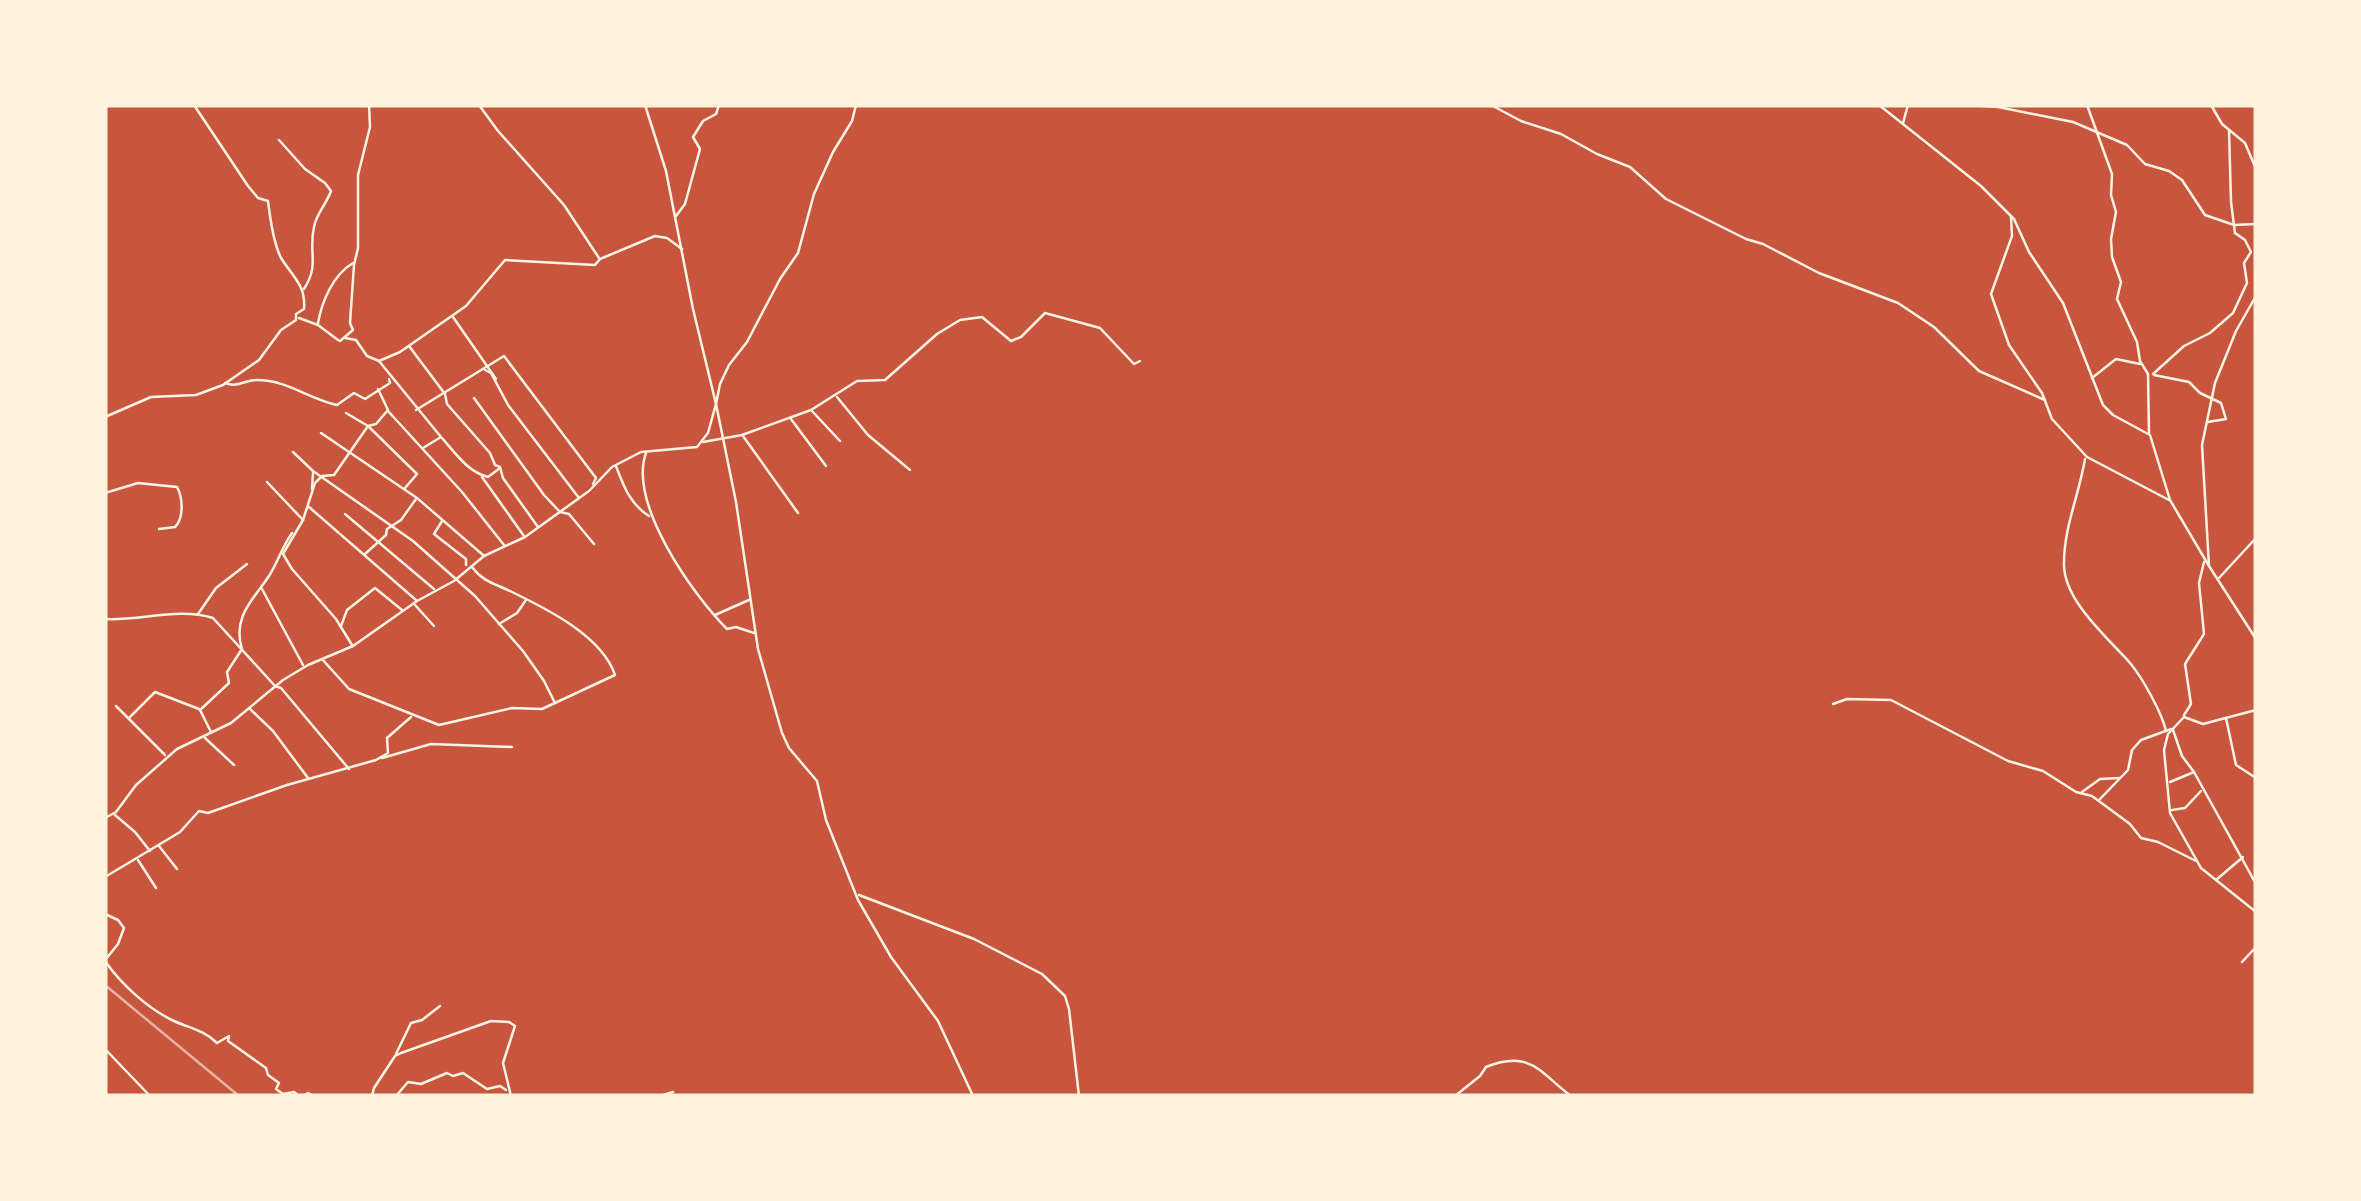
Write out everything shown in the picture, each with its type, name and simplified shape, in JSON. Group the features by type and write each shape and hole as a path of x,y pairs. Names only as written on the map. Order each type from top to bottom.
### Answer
{"street":[{"path":"194,105 248,186 258,198 268,201 280,256 303,290 304,309 296,314 296,320"},
{"path":"340,341 353,330 350,323 358,248 358,175 370,127 369,105"},
{"path":"480,105 564,205 600,259"},
{"path":"645,105 666,171 692,309 724,439 756,634 782,733 789,748 817,780 826,820 858,895 891,956 938,1021 973,1096"},
{"path":"675,217 685,204 700,149 693,137 703,121 716,114 719,105"},
{"path":"702,442 729,366 798,253 814,194 852,121 856,105"},
{"path":"1491,105 1521,122 1561,134 1630,167 1666,199 1746,240 1898,302 1934,328 1979,372 2045,400"},
{"path":"1879,105 1981,186 2017,224 2029,252 2063,303 2095,390 2113,415 2150,435"},
{"path":"1903,124 1908,105"},
{"path":"1965,105 2047,116 2126,145 2145,164 2169,171 2182,180 2202,213 2234,225 2256,224"},
{"path":"2088,105 2111,167 2111,200 2116,212 2111,239 2120,282 2117,299 2137,342 2141,365"},
{"path":"2212,105 2245,143 2256,169"},
{"path":"2150,374 2188,344 2218,327 2239,304 2247,283 2244,263 2251,252 2245,240 2235,233 2230,130"},
{"path":"279,140 331,191 315,223 311,245 314,272 303,290"},
{"path":"2011,217 2012,236 1992,294 2006,340 2045,400 2052,418 2085,455 2116,475 2146,485 2170,500"},
{"path":"379,362 466,306 505,260 590,266 654,236 667,238 683,250"},
{"path":"318,325 325,298 342,271 354,262"},
{"path":"2208,566 2202,457 2205,422 2236,331 2255,299"},
{"path":"105,818 114,814 166,756 230,723 305,667 353,646 484,556 525,538 591,489 616,465 646,451 686,450 702,442 742,435 811,410 856,382 886,380 937,334 976,316 987,320 1011,341 1021,337 1045,313 1093,324 1134,364 1140,361"},
{"path":"452,316 496,379"},
{"path":"105,418 151,397 196,395 225,383 259,360 281,330 300,317 340,341"},
{"path":"340,341 356,340 367,356 379,362 416,410 481,476 525,538"},
{"path":"409,346 446,394 447,404 490,453 538,528"},
{"path":"416,410 504,356 514,364 596,478 591,489"},
{"path":"225,383 237,386 254,380 290,386 337,405 354,394 364,399 390,383 390,358"},
{"path":"2092,378 2116,358 2132,360 2158,378 2190,382 2223,405 2226,419 2205,422"},
{"path":"466,380 486,369 490,373 508,405 579,498"},
{"path":"2150,374 2150,435 2170,500 2256,638"},
{"path":"378,389 388,410 504,546"},
{"path":"836,396 868,435 910,470"},
{"path":"474,398 560,512 570,514 594,544"},
{"path":"322,476 334,475 368,426 376,424 388,410"},
{"path":"811,410 840,441"},
{"path":"346,413 368,426 417,474 404,489"},
{"path":"790,417 826,466"},
{"path":"321,433 416,498 484,556"},
{"path":"742,435 798,512"},
{"path":"423,448 441,437"},
{"path":"646,451 641,467 651,516 671,554 727,629 736,626 756,634"},
{"path":"293,452 413,541 475,596 544,680 556,705"},
{"path":"2085,455 2074,508 2065,528 2064,571 2077,604 2131,664 2158,708 2166,731"},
{"path":"616,465 636,508 651,516"},
{"path":"481,476 488,478 500,468"},
{"path":"312,495 314,471"},
{"path":"200,710 229,684 227,672 242,649 238,630 244,609 304,520 322,476"},
{"path":"267,482 304,520"},
{"path":"105,492 138,483 177,486 182,498 180,522 175,528 160,529"},
{"path":"364,555 401,520 416,498"},
{"path":"307,506 417,601"},
{"path":"344,514 435,590"},
{"path":"322,659 349,688 439,724 512,708 542,709 613,677 591,640 562,618 486,581 469,567 466,560 434,534 443,519"},
{"path":"296,529 284,554 311,591"},
{"path":"2218,580 2256,538"},
{"path":"280,558 341,626 353,646"},
{"path":"2204,558 2199,583 2204,634 2185,664 2191,704 2164,750 2170,810 2196,861 2256,912"},
{"path":"196,615 216,588 246,564"},
{"path":"261,587 305,667"},
{"path":"341,626 347,610 375,588 402,612"},
{"path":"498,625 527,600"},
{"path":"714,616 750,600"},
{"path":"411,605 416,605 434,626"},
{"path":"105,619 132,620 172,614 218,621 324,735 349,769"},
{"path":"130,717 156,692 200,710 211,734"},
{"path":"1833,704 1847,699 1891,700 2008,760 2043,772 2098,800 2130,824 2141,838 2196,861"},
{"path":"116,706 166,756"},
{"path":"248,706 273,731 308,779"},
{"path":"2184,716 2203,724 2256,710"},
{"path":"376,760 388,753 387,738 394,729 412,716"},
{"path":"2226,718 2236,765 2256,778"},
{"path":"2098,800 2123,778 2136,746 2147,737 2173,729"},
{"path":"2173,729 2182,756 2256,884"},
{"path":"204,737 234,765"},
{"path":"105,877 180,832 199,811 208,813 431,744 512,746"},
{"path":"2168,782 2194,772"},
{"path":"2081,793 2100,779 2123,778"},
{"path":"2170,810 2186,808 2202,789"},
{"path":"114,814 150,851"},
{"path":"158,845 178,869"},
{"path":"2215,881 2243,857"},
{"path":"137,859 156,888"},
{"path":"858,895 974,939 1050,979 1066,996 1078,1096"},
{"path":"105,914 124,928 105,961 119,980 174,1021 193,1026 216,1043 229,1036 228,1040 280,1083 276,1088 282,1094 314,1096"},
{"path":"2242,962 2256,946"},
{"path":"372,1096 411,1023 440,1006"},
{"path":"395,1056 488,1022 509,1022 515,1026 511,1046 504,1054 509,1094"},
{"path":"105,1051 150,1096"},
{"path":"1455,1096 1486,1067 1509,1061 1532,1064 1572,1096"},
{"path":"396,1096 408,1082 421,1084 447,1073 463,1073 488,1088 500,1086 509,1094"},
{"path":"660,1096 673,1092"}],"railway":[{"path":"105,985 239,1096"}]}
